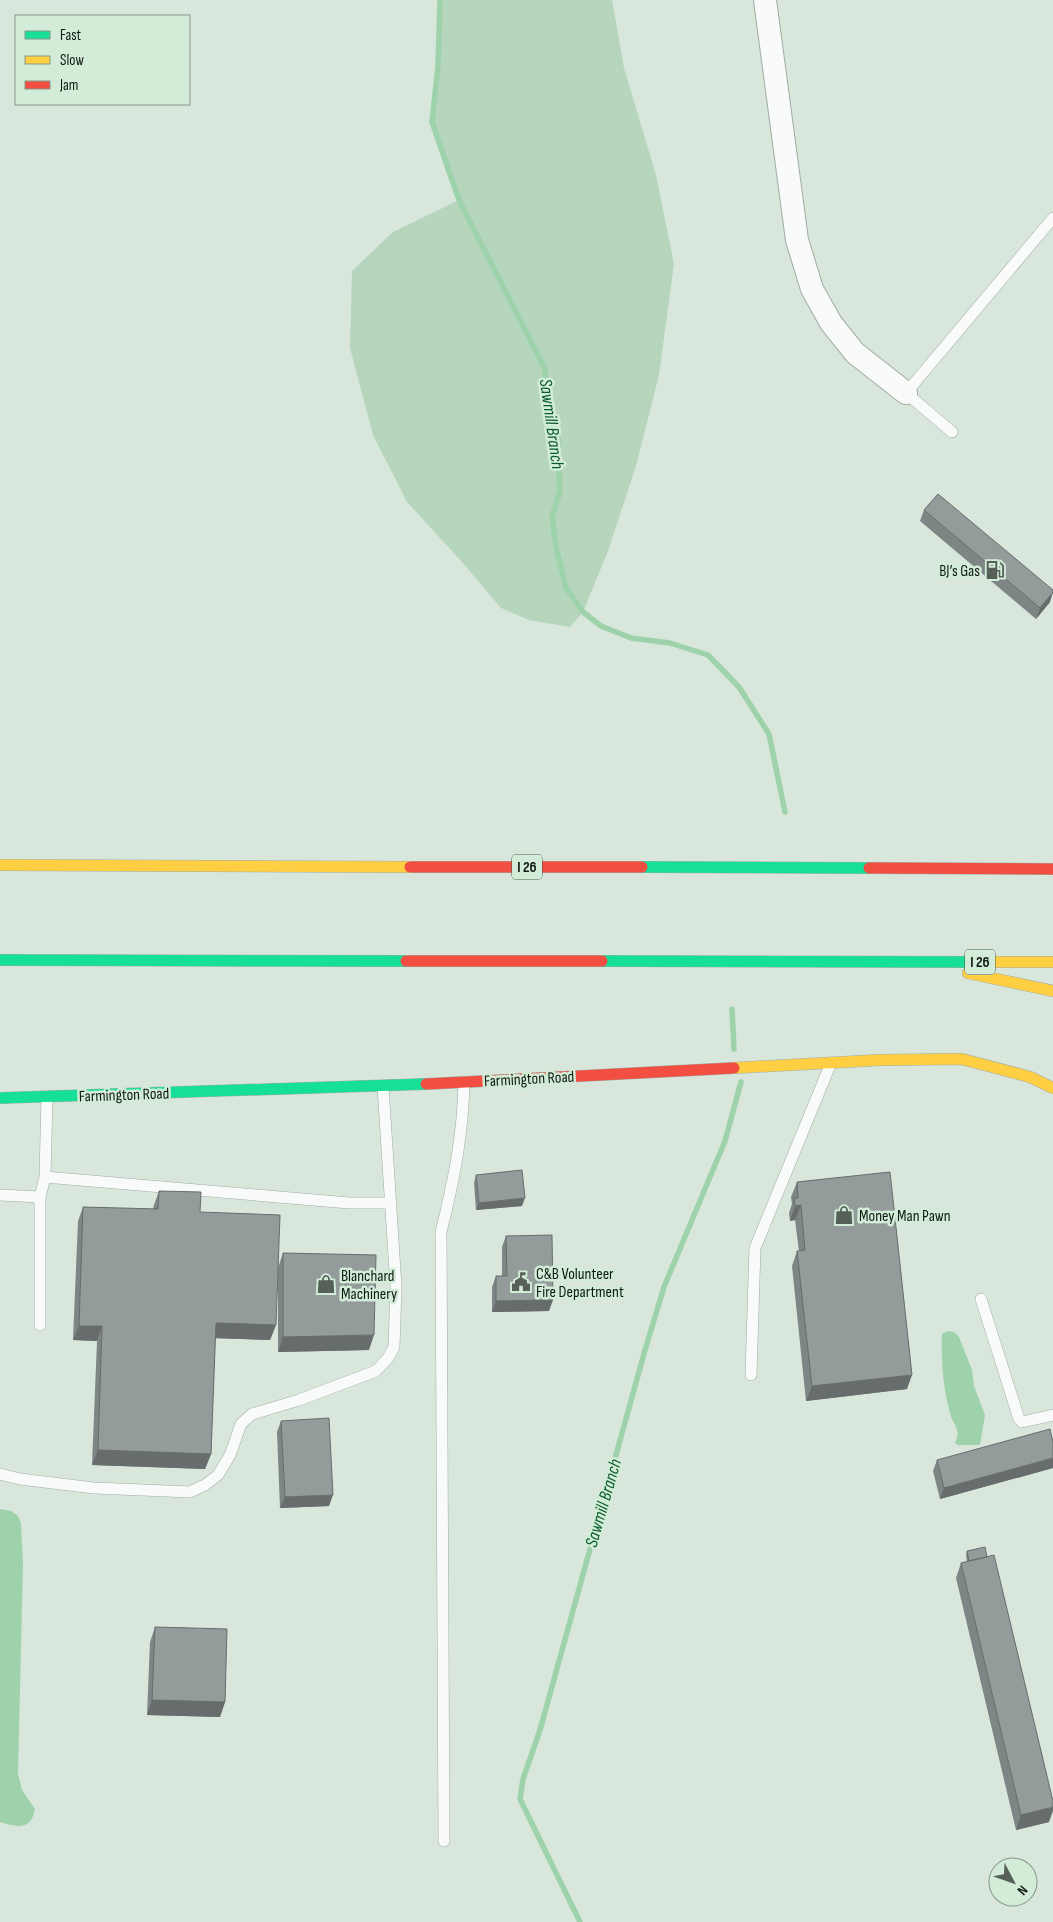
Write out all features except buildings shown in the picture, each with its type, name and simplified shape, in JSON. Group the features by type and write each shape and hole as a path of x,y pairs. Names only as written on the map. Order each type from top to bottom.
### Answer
{"main road":[{"path":"988,868 1053,860"},
{"name":"I 26","path":"0,865 1053,869"},
{"name":"I 26","path":"0,960 1053,962"},
{"path":"908,961 1053,991"},
{"name":"Farmington Road","path":"0,1098 383,1086 880,1060 962,1059 1030,1077 1053,1088"}],"street":[{"path":"765,0 797,240 812,289 831,323 855,353 906,392"}],"lane":[{"path":"952,432 906,392 1053,218"},
{"path":"751,1375 755,1248 831,1063"},
{"path":"444,1841 441,1232 455,1178 460,1148 464,1115 464,1082"},
{"path":"0,1474 20,1480 94,1488 190,1492 205,1485 218,1475 230,1455 241,1424 252,1414 299,1400 376,1370 388,1358 394,1347 396,1287 383,1086"},
{"path":"40,1325 40,1197 45,1177 47,1096"},
{"path":"45,1177 348,1203 391,1203"},
{"path":"0,1195 40,1197"},
{"path":"981,1299 1019,1419 1022,1422 1053,1416"}],"shaded area":[{"path":"440,0 612,0 624,68 656,175 674,264 659,375 636,466 608,551 583,612 570,627 529,620 501,608 407,502 373,435 350,348 352,271 393,232 459,200 432,122 438,66"},
{"path":"948,1331 954,1332 959,1337 972,1370 974,1386 985,1415 980,1445 958,1445 955,1443 958,1434 951,1417 942,1364 942,1334"},
{"path":"0,1509 11,1511 18,1516 21,1524 23,1563 18,1774 22,1790 35,1809 30,1821 22,1826 0,1822"}],"waterway":[{"name":"Sawmill Branch","path":"440,0 438,66 432,122 459,200 544,367 558,439 560,491 552,517 556,547 566,588 583,612 601,626 631,638 670,643 708,655 739,687 769,734 785,812"},
{"name":"Sawmill Branch","path":"732,1009 734,1049"},
{"name":"Sawmill Branch","path":"580,1922 520,1799 523,1779 540,1730 664,1287 725,1141 741,1082"}],"traffic: fast":[{"path":"642,867 869,868"},
{"path":"0,960 406,961"},
{"path":"602,961 988,962"},
{"path":"0,1098 426,1084"}],"traffic: slow":[{"path":"0,865 410,867"},
{"path":"988,962 1053,962"},
{"path":"968,973 1053,991"},
{"path":"734,1068 880,1060 962,1059 1030,1077 1053,1088"}],"traffic: jam":[{"path":"410,867 642,867"},
{"path":"869,868 1053,869"},
{"path":"406,961 602,961"},
{"path":"426,1084 734,1068"}],"place":[{"name":"BJ’s Gas","path":"995,570"},
{"name":"Money Man Pawn","path":"844,1215"},
{"name":"C&B Volunteer Fire Department","path":"521,1282"},
{"name":"Blanchard Machinery","path":"326,1284"}]}
